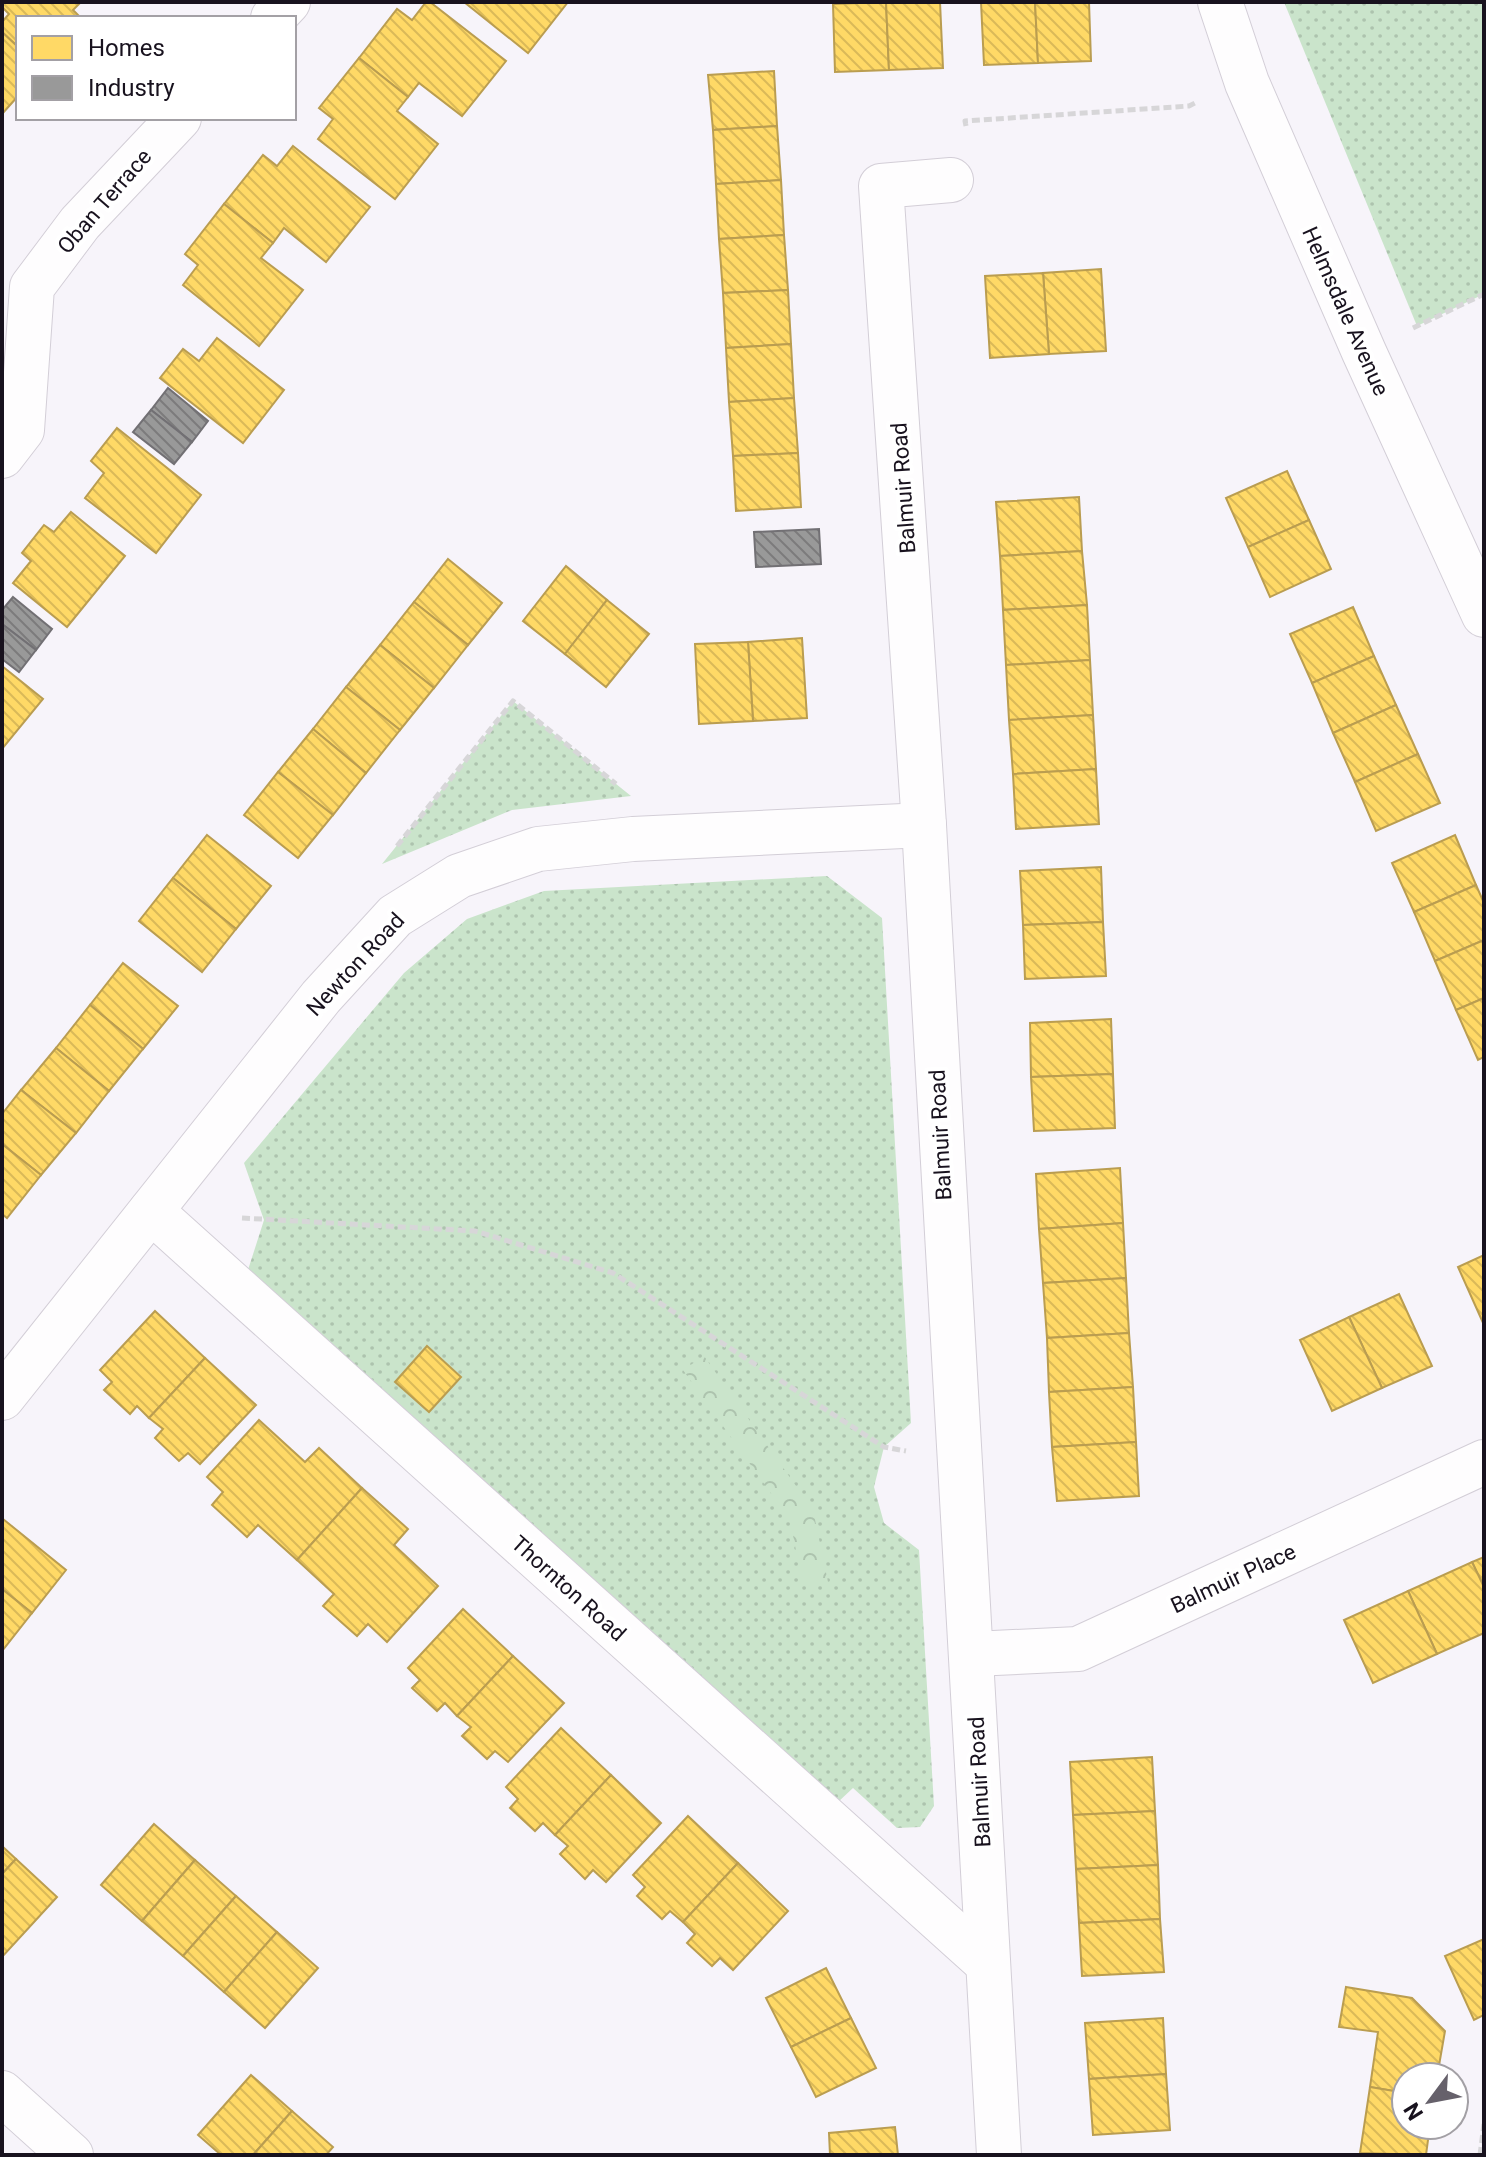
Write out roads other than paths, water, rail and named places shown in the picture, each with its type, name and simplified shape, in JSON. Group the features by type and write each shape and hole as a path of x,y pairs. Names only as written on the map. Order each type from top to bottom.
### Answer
{"street":[{"name":"Helmsdale Avenue","path":"1220,2 1247,83 1364,352 1484,615"},
{"name":"Oban Terrace","path":"2,456 22,430 17,291 177,120"},
{"name":"Balmuir Road","path":"951,180 881,186 924,825 999,2155"},
{"name":"Newton Road","path":"2,1398 321,997 395,916 459,876 538,849 633,839 924,825"},
{"name":"Thornton Road","path":"151,1211 988,1964"},
{"name":"Balmuir Place","path":"973,1654 1078,1649 1484,1462"},
{"path":"2,2093 71,2155"}]}
